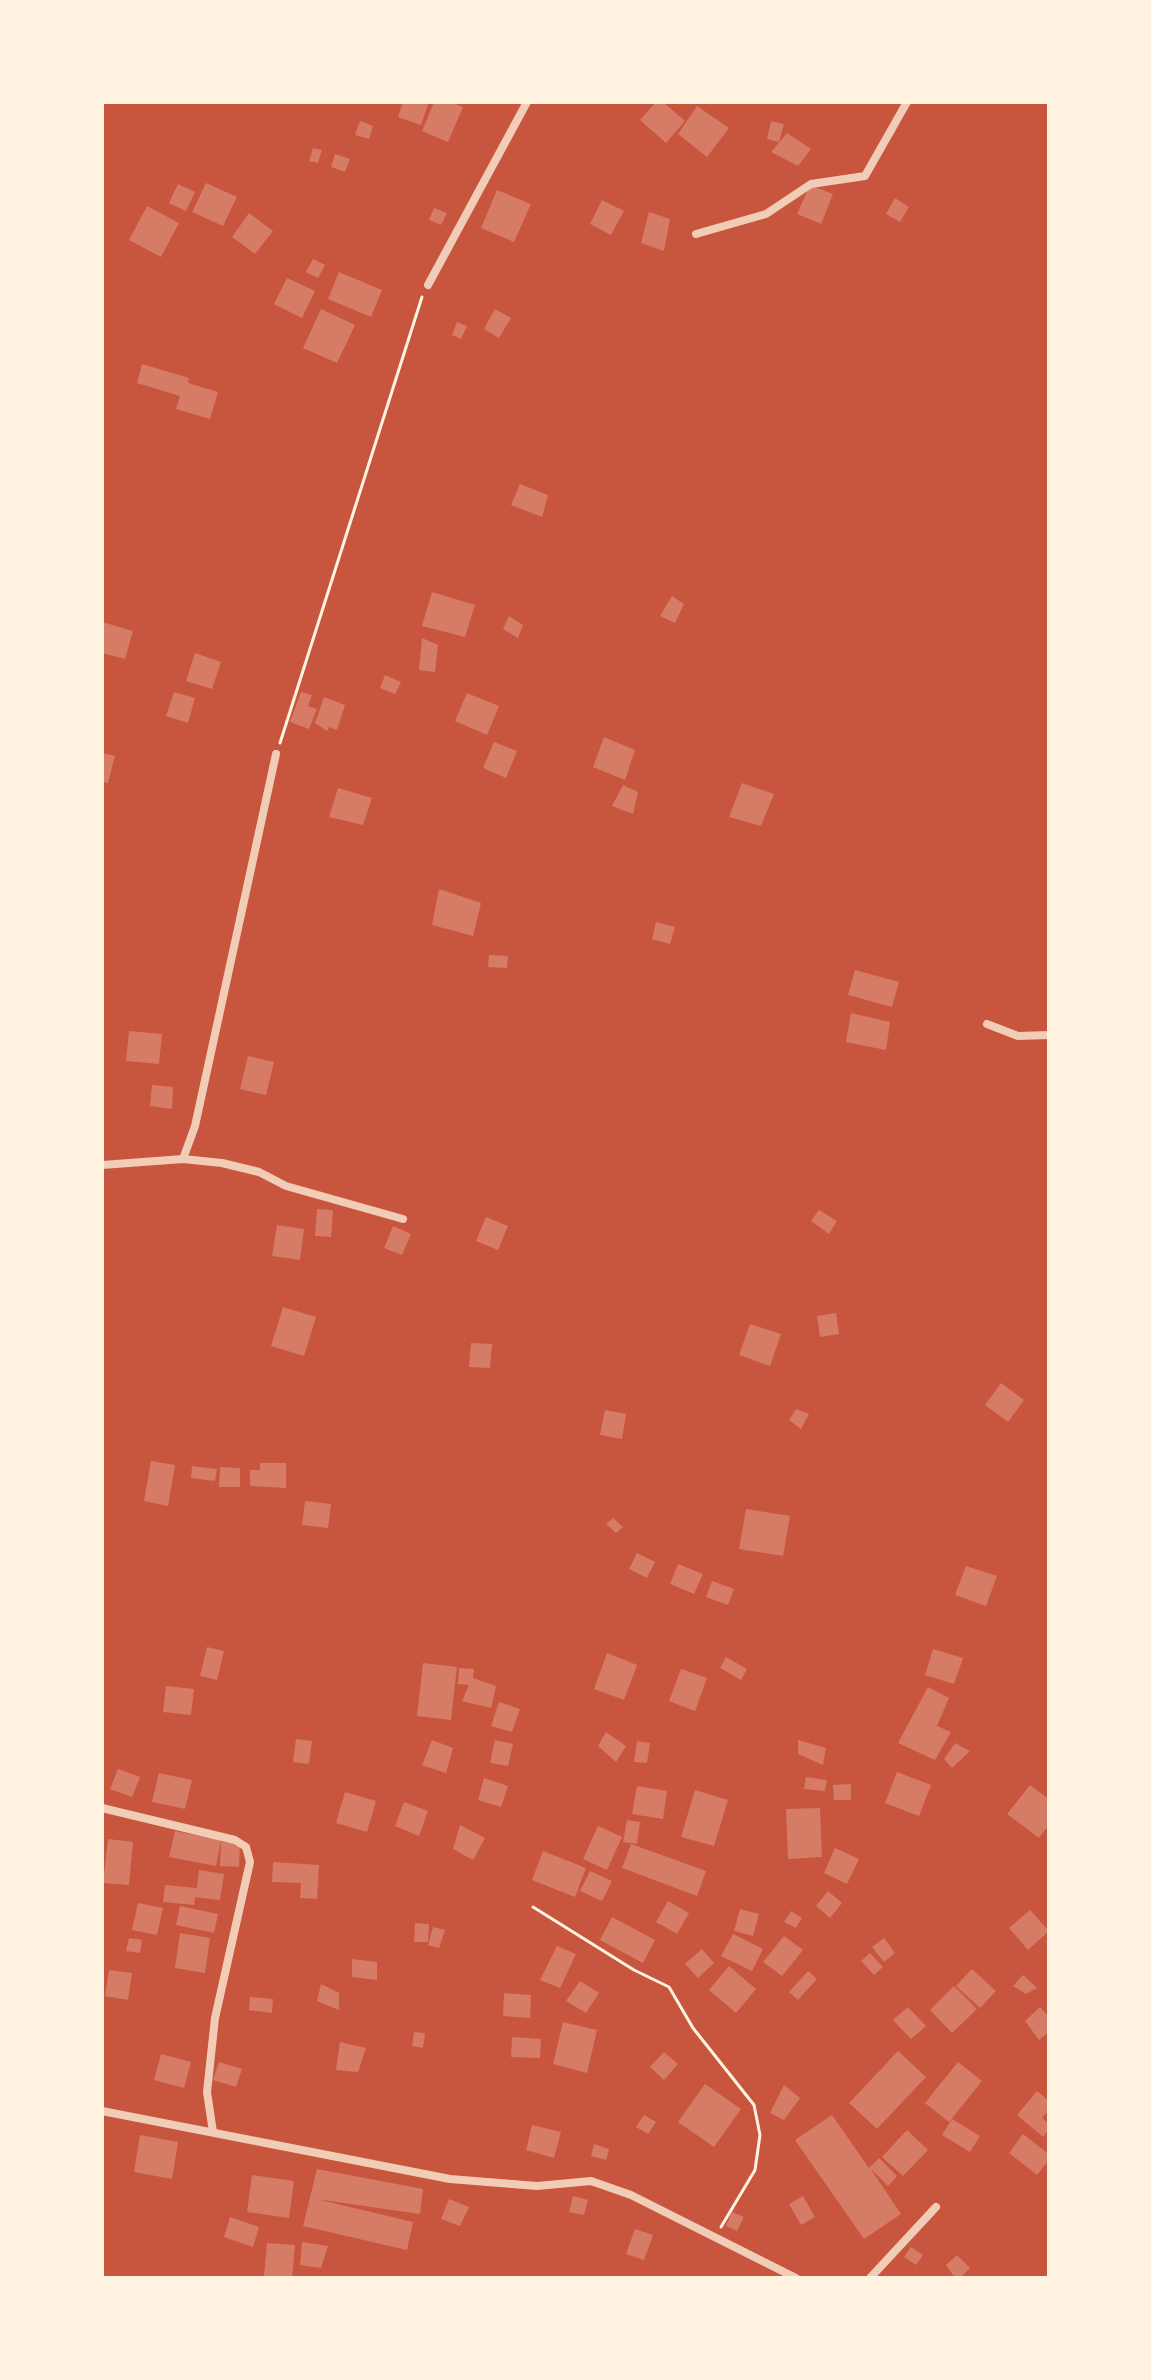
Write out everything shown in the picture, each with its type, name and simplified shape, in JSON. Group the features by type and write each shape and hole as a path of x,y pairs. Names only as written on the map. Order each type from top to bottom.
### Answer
{"street":[{"path":"428,285 527,102"},
{"path":"696,234 766,214 811,184 865,176 907,102"},
{"path":"183,1159 195,1126 276,754"},
{"path":"987,1024 1018,1036 1049,1035"},
{"path":"102,1165 183,1159 259,1172 286,1186 403,1219"},
{"path":"102,1808 235,1840 246,1847 250,1862 215,2018 207,2092 213,2132"},
{"path":"102,2111 450,2179 537,2186 591,2181 631,2195 796,2278"},
{"path":"870,2278 936,2207"}],"path":[{"path":"276,754 412,319 428,285"},
{"path":"533,1907 634,1970 669,1987 693,2028 754,2105 760,2135 755,2170 715,2237"}],"building":[{"path":"403,102 429,102 421,125 398,117"},
{"path":"434,102 450,102 463,107 448,142 422,131"},
{"path":"656,102 663,102 685,121 666,143 640,120"},
{"path":"697,106 729,128 707,157 678,134"},
{"path":"360,121 373,126 369,139 355,135"},
{"path":"771,121 784,124 779,142 767,139"},
{"path":"787,133 811,149 798,166 771,152"},
{"path":"313,148 322,150 318,163 309,161"},
{"path":"335,154 350,159 345,172 331,167"},
{"path":"206,183 237,197 223,226 192,212"},
{"path":"178,184 195,192 186,211 169,203"},
{"path":"810,185 833,194 821,224 797,214"},
{"path":"497,190 531,204 514,242 481,228"},
{"path":"895,198 909,207 900,222 886,214"},
{"path":"602,200 624,211 611,235 590,224"},
{"path":"147,206 179,223 161,257 129,240"},
{"path":"434,208 447,213 441,225 429,220"},
{"path":"649,212 670,219 664,251 641,243"},
{"path":"249,213 273,231 255,254 232,237"},
{"path":"313,259 325,265 318,278 306,272"},
{"path":"339,272 382,290 371,317 328,299"},
{"path":"287,278 315,291 302,318 274,304"},
{"path":"321,309 355,325 337,363 303,348"},
{"path":"495,309 511,318 499,338 484,329"},
{"path":"457,322 467,326 461,339 452,335"},
{"path":"142,364 189,378 188,383 218,392 210,419 176,409 180,396 137,383"},
{"path":"520,484 548,495 542,517 511,505"},
{"path":"432,592 475,605 465,637 422,626"},
{"path":"672,596 684,604 675,623 660,616"},
{"path":"509,616 523,625 518,638 503,629"},
{"path":"102,622 133,631 125,659 102,653"},
{"path":"422,638 438,645 435,672 419,670"},
{"path":"195,653 221,662 212,689 186,681"},
{"path":"385,675 401,682 395,694 380,688"},
{"path":"174,692 195,698 188,723 166,716"},
{"path":"301,692 312,695 308,706 317,709 309,729 290,722"},
{"path":"467,693 499,706 487,735 455,721"},
{"path":"324,697 345,705 337,730 329,727 327,731 315,723"},
{"path":"604,737 635,750 625,780 593,767"},
{"path":"494,742 517,751 506,778 483,768"},
{"path":"102,753 115,756 108,783 102,782"},
{"path":"742,783 774,794 761,826 729,817"},
{"path":"623,785 638,792 633,814 612,806"},
{"path":"338,788 372,798 363,825 329,817"},
{"path":"439,889 481,903 473,936 432,925"},
{"path":"656,922 675,927 670,944 652,939"},
{"path":"489,955 508,956 507,968 488,967"},
{"path":"855,970 899,982 892,1007 848,995"},
{"path":"851,1013 890,1022 886,1050 846,1042"},
{"path":"129,1031 162,1034 159,1064 126,1061"},
{"path":"248,1056 274,1062 266,1095 240,1089"},
{"path":"152,1085 173,1087 172,1109 150,1106"},
{"path":"317,1209 333,1210 331,1237 315,1236"},
{"path":"819,1210 837,1221 829,1234 811,1221"},
{"path":"486,1217 508,1226 498,1250 476,1241"},
{"path":"277,1225 304,1229 300,1260 272,1256"},
{"path":"393,1226 411,1234 402,1255 384,1248"},
{"path":"283,1307 316,1317 304,1356 271,1346"},
{"path":"836,1313 839,1334 820,1337 817,1316"},
{"path":"750,1324 781,1334 770,1366 739,1355"},
{"path":"471,1343 492,1344 490,1368 469,1367"},
{"path":"1001,1383 1024,1400 1008,1422 985,1405"},
{"path":"796,1409 809,1414 801,1429 789,1420"},
{"path":"605,1410 626,1414 622,1439 600,1435"},
{"path":"151,1461 175,1465 168,1506 144,1501"},
{"path":"260,1463 286,1463 286,1488 250,1486 250,1470 260,1470"},
{"path":"192,1466 217,1469 215,1481 191,1478"},
{"path":"220,1467 240,1468 240,1487 219,1487"},
{"path":"305,1501 331,1504 328,1528 302,1525"},
{"path":"746,1509 790,1516 783,1556 739,1549"},
{"path":"613,1518 623,1527 616,1533 606,1524"},
{"path":"637,1553 655,1562 647,1578 629,1569"},
{"path":"678,1564 703,1574 694,1594 670,1584"},
{"path":"966,1566 997,1576 986,1606 955,1595"},
{"path":"712,1581 734,1589 728,1605 706,1597"},
{"path":"207,1647 224,1651 217,1680 200,1676"},
{"path":"933,1649 963,1658 954,1684 925,1675"},
{"path":"607,1653 637,1665 624,1700 594,1689"},
{"path":"726,1657 747,1669 741,1680 720,1668"},
{"path":"423,1663 457,1667 451,1720 417,1716"},
{"path":"459,1668 474,1669 473,1678 496,1686 491,1708 462,1701 469,1685 458,1684"},
{"path":"681,1669 707,1678 695,1711 669,1701"},
{"path":"166,1686 194,1689 191,1715 163,1712"},
{"path":"928,1687 949,1698 937,1726 951,1732 935,1760 898,1743"},
{"path":"499,1702 520,1709 512,1732 491,1726"},
{"path":"606,1732 626,1746 616,1762 598,1746"},
{"path":"296,1739 312,1741 309,1764 293,1762"},
{"path":"432,1740 453,1748 446,1773 422,1765"},
{"path":"495,1740 513,1744 508,1766 490,1763"},
{"path":"798,1740 826,1748 823,1765 798,1754"},
{"path":"637,1741 650,1743 647,1763 634,1762"},
{"path":"955,1743 970,1751 952,1768 944,1759"},
{"path":"118,1769 140,1777 132,1797 110,1789"},
{"path":"897,1772 931,1785 919,1816 885,1803"},
{"path":"159,1773 192,1780 185,1809 152,1802"},
{"path":"806,1777 827,1780 825,1791 804,1789"},
{"path":"484,1778 508,1786 501,1807 478,1800"},
{"path":"851,1784 851,1800 834,1800 833,1785"},
{"path":"1030,1785 1049,1799 1049,1825 1039,1838 1007,1814"},
{"path":"637,1786 667,1791 663,1819 632,1814"},
{"path":"695,1790 728,1800 714,1846 681,1837"},
{"path":"345,1792 376,1801 367,1832 336,1823"},
{"path":"404,1802 428,1811 419,1836 395,1826"},
{"path":"820,1808 822,1857 788,1859 786,1809"},
{"path":"627,1820 640,1822 637,1844 623,1842"},
{"path":"460,1825 485,1838 473,1860 453,1849"},
{"path":"598,1826 622,1837 607,1870 583,1859"},
{"path":"175,1831 221,1840 216,1866 169,1857"},
{"path":"108,1839 133,1842 129,1885 103,1883"},
{"path":"221,1842 240,1843 239,1867 220,1866"},
{"path":"631,1844 706,1871 697,1896 622,1868"},
{"path":"835,1848 859,1859 847,1884 824,1873"},
{"path":"543,1851 586,1868 575,1897 532,1880"},
{"path":"273,1862 319,1865 317,1899 300,1898 301,1883 272,1882"},
{"path":"199,1870 224,1874 220,1900 195,1897 194,1905 163,1902 165,1885 197,1888"},
{"path":"590,1871 612,1881 602,1901 580,1891"},
{"path":"828,1891 842,1903 830,1918 816,1906"},
{"path":"668,1901 689,1913 677,1934 656,1922"},
{"path":"138,1903 163,1908 157,1935 132,1930"},
{"path":"180,1906 218,1914 214,1933 176,1925"},
{"path":"740,1909 759,1914 753,1936 734,1931"},
{"path":"1030,1910 1049,1931 1028,1950 1009,1928"},
{"path":"791,1911 802,1918 796,1928 784,1922"},
{"path":"612,1917 655,1940 643,1963 600,1940"},
{"path":"415,1923 429,1924 428,1942 414,1942"},
{"path":"433,1927 445,1930 439,1948 428,1945"},
{"path":"180,1933 210,1938 205,1973 175,1968"},
{"path":"733,1934 763,1949 752,1971 721,1956"},
{"path":"784,1936 803,1950 782,1976 763,1962"},
{"path":"129,1938 142,1940 140,1953 126,1951"},
{"path":"884,1938 895,1953 884,1962 872,1947"},
{"path":"557,1946 576,1954 560,1988 540,1980"},
{"path":"702,1949 714,1963 698,1978 685,1964"},
{"path":"870,1953 883,1967 874,1975 861,1961"},
{"path":"352,1959 377,1962 377,1980 352,1977"},
{"path":"729,1966 756,1989 736,2013 709,1990"},
{"path":"972,1969 996,1991 980,2008 956,1986"},
{"path":"109,1970 132,1973 128,2000 105,1996"},
{"path":"808,1971 817,1979 798,2000 789,1992"},
{"path":"1023,1975 1037,1988 1026,1994 1013,1986"},
{"path":"580,1981 599,1993 586,2013 566,2001"},
{"path":"321,1984 339,1993 339,2010 317,2001"},
{"path":"954,1986 977,2009 952,2033 930,2010"},
{"path":"504,1993 531,1995 530,2018 503,2016"},
{"path":"250,1997 273,1999 272,2013 249,2010"},
{"path":"908,2007 926,2026 911,2039 893,2020"},
{"path":"1040,2007 1049,2017 1049,2032 1039,2040 1025,2021"},
{"path":"563,2022 597,2030 587,2073 553,2064"},
{"path":"414,2032 425,2033 423,2048 412,2046"},
{"path":"512,2037 541,2039 540,2058 511,2057"},
{"path":"340,2042 366,2048 358,2072 336,2070"},
{"path":"898,2051 926,2077 877,2129 849,2103"},
{"path":"664,2052 678,2064 664,2080 650,2067"},
{"path":"161,2054 191,2062 184,2088 154,2080"},
{"path":"219,2062 242,2069 236,2087 213,2080"},
{"path":"958,2062 982,2081 949,2122 925,2103"},
{"path":"705,2084 741,2109 714,2147 678,2122"},
{"path":"784,2085 800,2098 784,2120 770,2113"},
{"path":"1037,2091 1049,2101 1049,2110 1042,2118 1049,2124 1049,2129 1043,2137 1017,2115"},
{"path":"644,2115 656,2122 648,2134 636,2127"},
{"path":"832,2115 869,2168 879,2158 897,2176 888,2186 870,2168 901,2214 864,2239 795,2140"},
{"path":"952,2119 980,2136 970,2152 942,2135"},
{"path":"532,2125 561,2132 554,2158 526,2150"},
{"path":"907,2130 928,2150 903,2176 882,2157"},
{"path":"1023,2134 1049,2154 1049,2160 1037,2175 1009,2153"},
{"path":"140,2135 178,2142 172,2179 134,2172"},
{"path":"594,2144 609,2149 606,2160 591,2156"},
{"path":"317,2169 423,2189 420,2214 316,2199 413,2222 407,2250 303,2226"},
{"path":"252,2175 294,2181 289,2218 247,2212"},
{"path":"573,2196 588,2200 584,2215 569,2212"},
{"path":"803,2196 815,2217 801,2225 789,2204"},
{"path":"449,2199 469,2207 460,2226 441,2219"},
{"path":"732,2212 744,2217 737,2231 726,2226"},
{"path":"230,2217 259,2227 253,2247 224,2237"},
{"path":"635,2229 653,2235 644,2260 626,2254"},
{"path":"302,2242 328,2246 321,2268 300,2265"},
{"path":"267,2243 295,2245 292,2278 264,2276"},
{"path":"911,2247 923,2255 916,2265 904,2257"},
{"path":"957,2255 970,2268 960,2278 955,2278 946,2265"}]}
